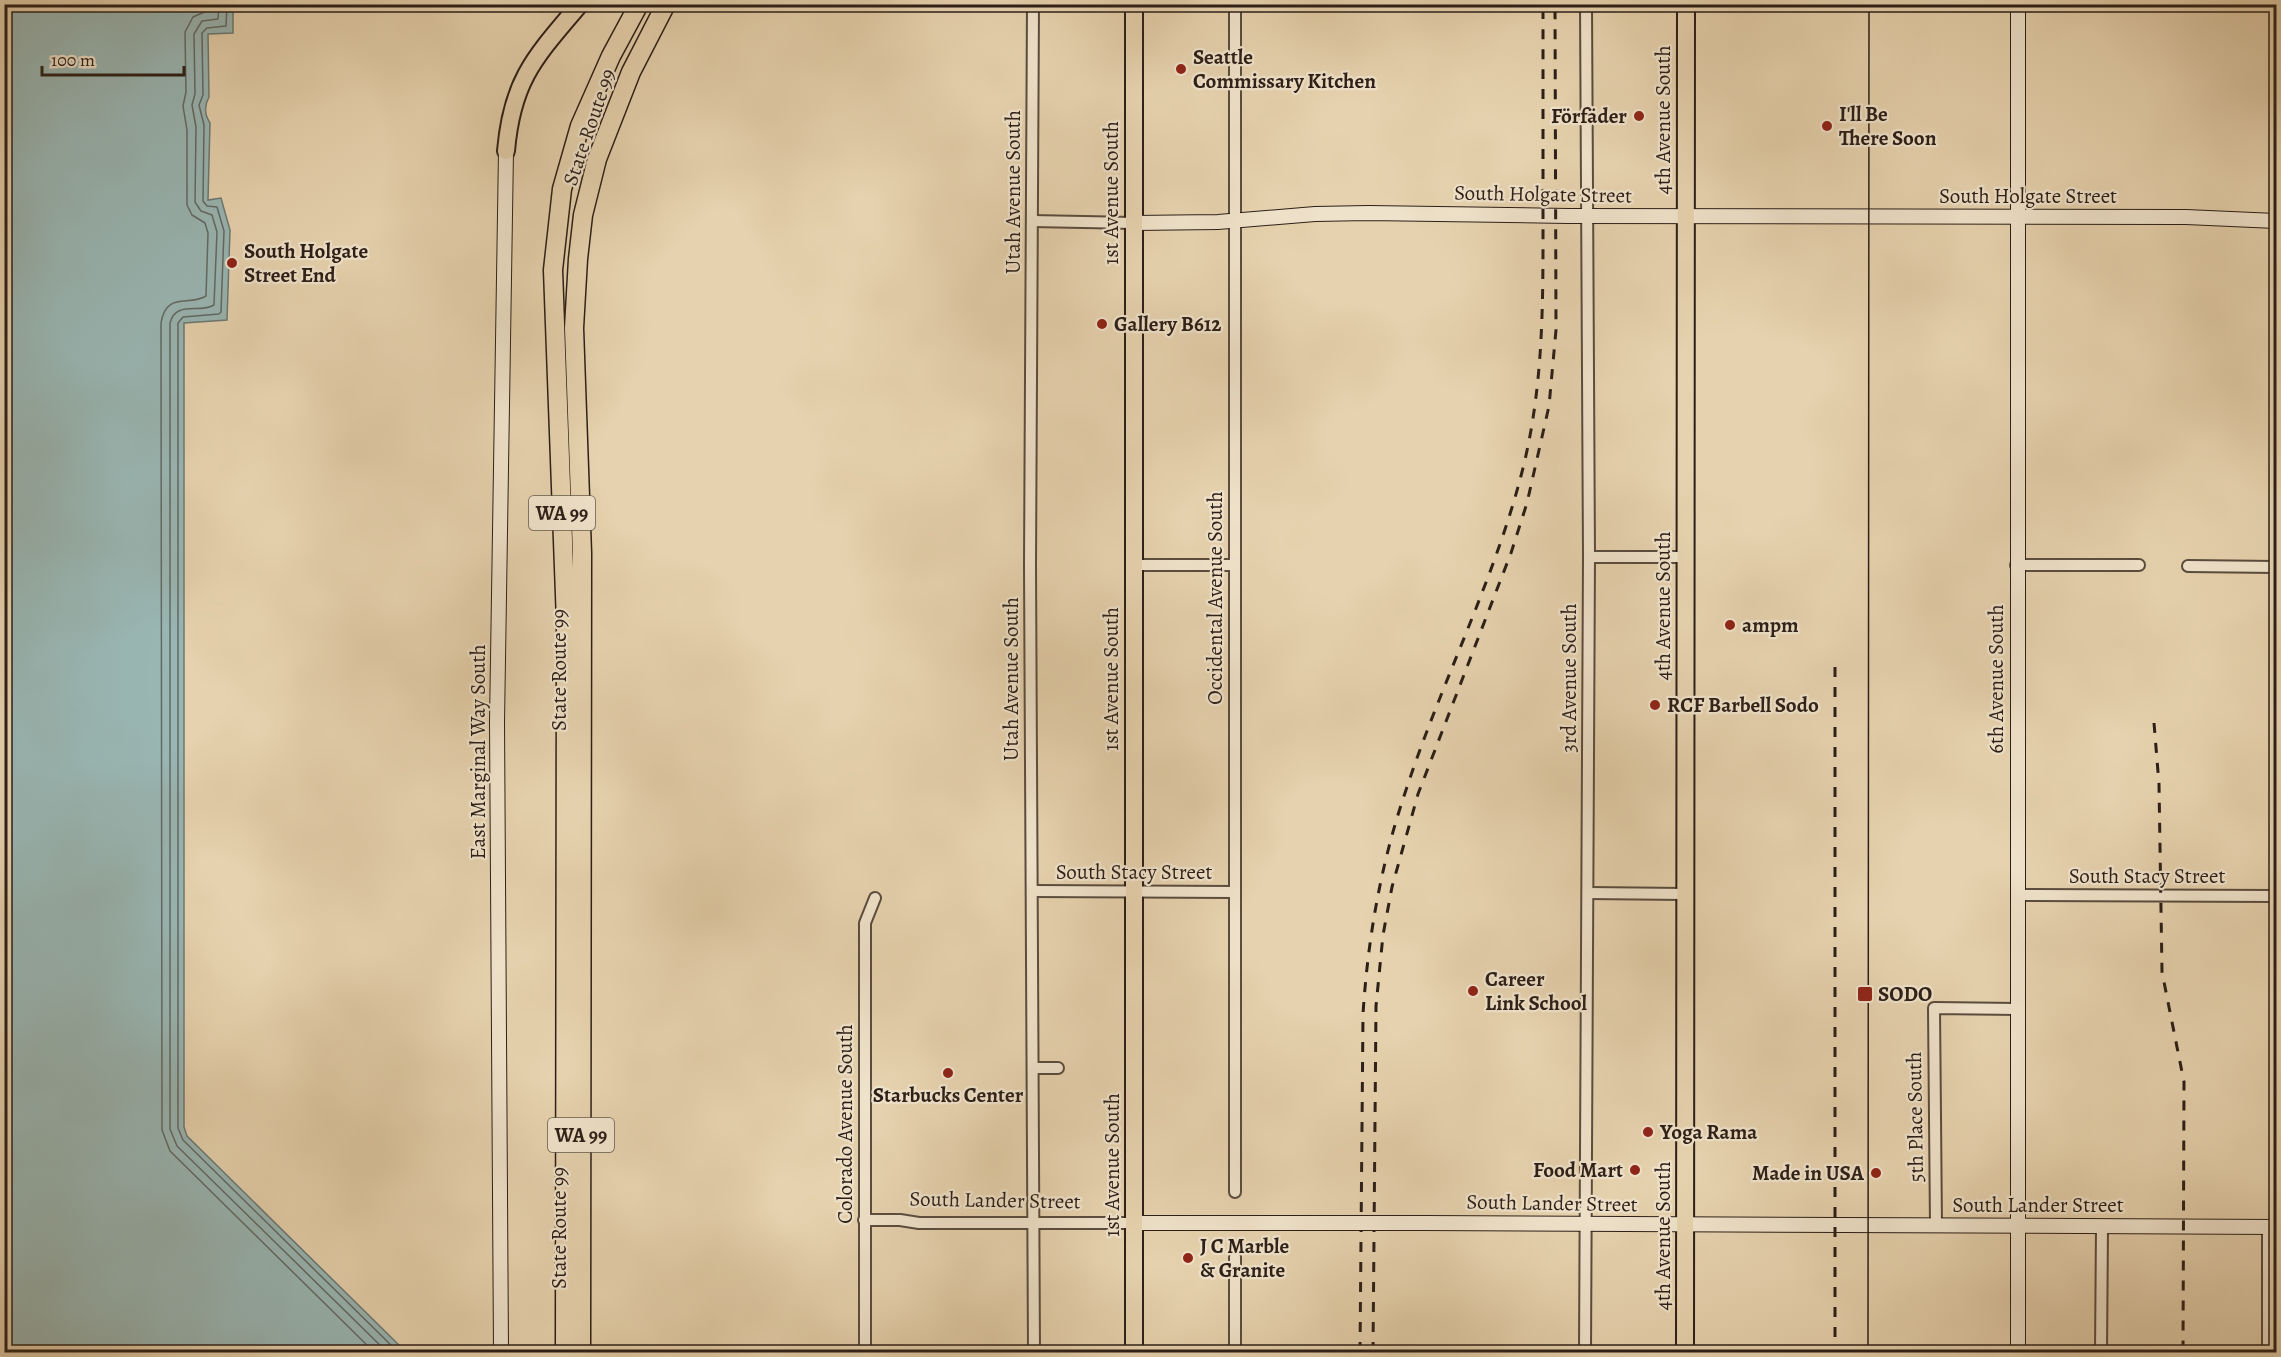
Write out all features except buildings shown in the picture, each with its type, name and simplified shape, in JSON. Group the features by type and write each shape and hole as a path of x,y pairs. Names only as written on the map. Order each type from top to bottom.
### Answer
{"highway":[{"name":"State Route 99","path":"565,1353 566,634 553,270 562,189 580,126 611,56 639,6"},
{"name":"State Route 99","path":"580,1353 582,553 575,317 579,248 590,183 632,72 662,12"}],"main road":[{"path":"506,151 509,120 521,82 533,60 580,4"},
{"name":"1st Avenue South","path":"1134,4 1134,1353"},
{"name":"4th Avenue South","path":"1685,1353 1686,4"},
{"name":"6th Avenue South","path":"2018,4 2016,565 2018,1353"},
{"name":"East Marginal Way South","path":"501,1353 497,722 506,151"},
{"name":"South Holgate Street","path":"1134,223 1235,221 1315,214 1368,213 1588,216 2186,217 2275,221"},
{"name":"South Lander Street","path":"1134,1223 2272,1227"}],"street":[{"name":"Utah Avenue South","path":"1033,4 1030,576 1034,1353"},
{"name":"Occidental Avenue South","path":"1235,4 1235,1192"},
{"name":"3rd Avenue South","path":"1585,1353 1589,557 1586,4"},
{"name":"South Holgate Street","path":"1032,221 1134,223"},
{"path":"1589,557 1686,557"},
{"path":"1133,565 1235,565"},
{"path":"2016,565 2139,565"},
{"path":"2188,566 2277,567"},
{"name":"South Stacy Street","path":"1033,891 1235,892"},
{"path":"1588,893 1685,894"},
{"name":"South Stacy Street","path":"2018,895 2277,896"},
{"name":"Colorado Avenue South","path":"865,1353 865,923 875,898"},
{"name":"5th Place South","path":"1936,1226 1934,1008 2018,1009"},
{"path":"1034,1068 1058,1068"},
{"name":"South Lander Street","path":"864,1220 900,1220 919,1223 1134,1223"},
{"path":"2101,1353 2102,1227"},
{"path":"2268,1353 2272,1227"},
{"path":"1235,1257 1235,1353"}],"water":[{"path":"5,4 233,5 233,33 208,34 209,97 205,110 210,123 208,200 221,198 230,230 227,320 184,323 184,1127 187,1136 406,1352 5,1352"}],"tram line":[{"path":"1868,1352 1869,4"}],"railway":[{"path":"1360,1352 1363,1014 1368,957 1377,900 1389,845 1406,790 1497,553 1510,513 1522,472 1535,408 1542,311 1543,4"},
{"path":"1373,1352 1376,1006 1383,935 1392,887 1418,794 1511,553 1527,503 1549,406 1556,330 1555,4"},
{"path":"1835,667 1835,1352"},
{"path":"2154,723 2159,784 2162,972 2184,1082 2183,1352"}],"place":[{"name":"Seattle Commissary Kitchen","path":"1181,69"},
{"name":"Förfäder","path":"1639,116"},
{"name":"I'll Be There Soon","path":"1827,126"},
{"name":"South Holgate Street End","path":"232,263"},
{"name":"Gallery B612","path":"1102,324"},
{"name":"ampm","path":"1730,625"},
{"name":"RCF Barbell Sodo","path":"1655,705"},
{"name":"Career Link School","path":"1473,991"},
{"name":"SODO","path":"1865,994"},
{"name":"Starbucks Center","path":"948,1073"},
{"name":"Yoga Rama","path":"1648,1132"},
{"name":"Food Mart","path":"1635,1170"},
{"name":"Made in USA","path":"1876,1173"},
{"name":"J C Marble & Granite","path":"1188,1258"}]}
